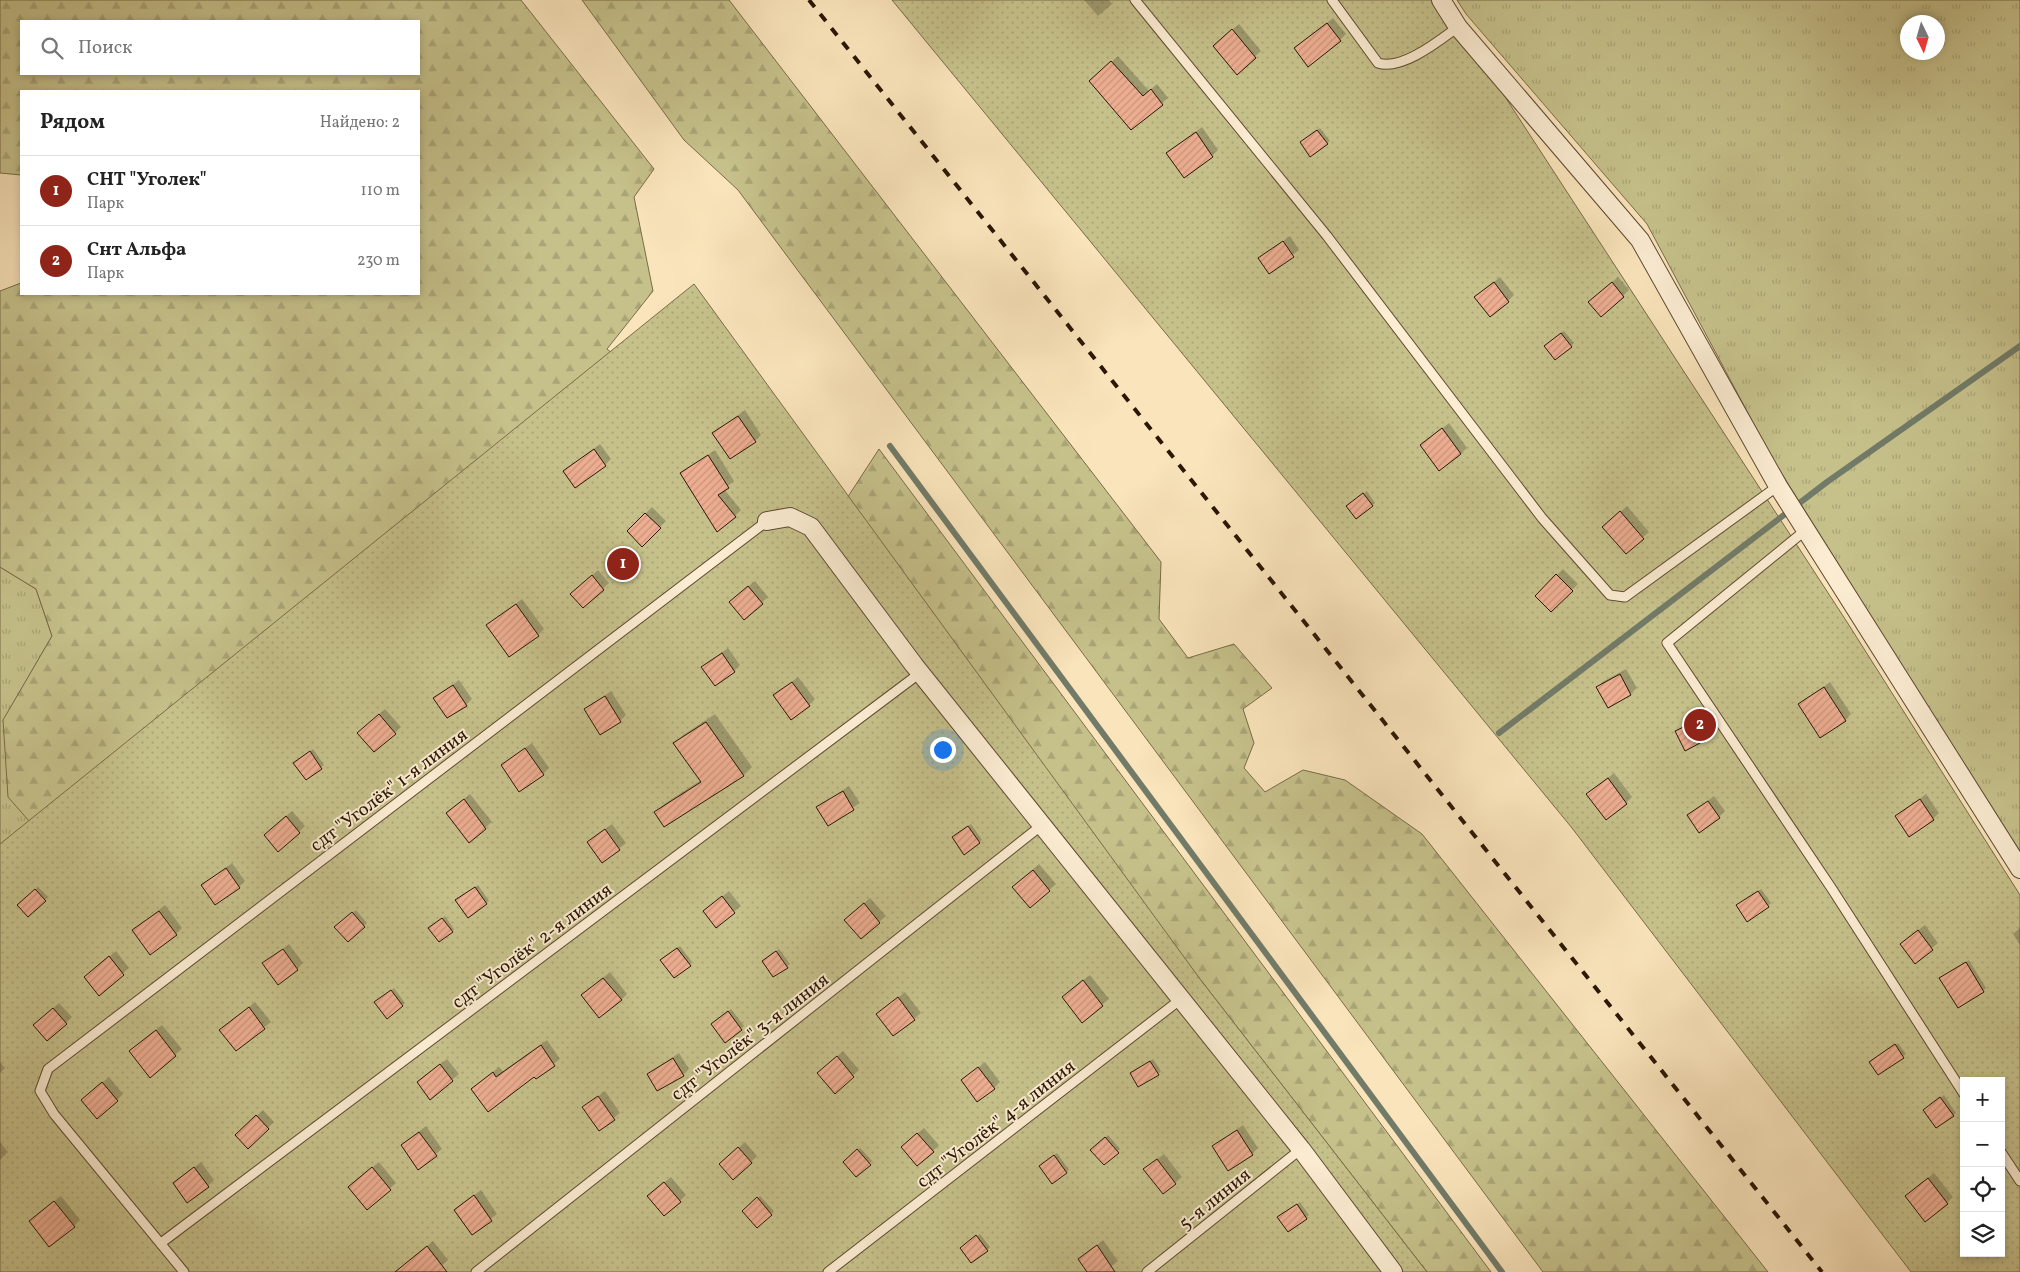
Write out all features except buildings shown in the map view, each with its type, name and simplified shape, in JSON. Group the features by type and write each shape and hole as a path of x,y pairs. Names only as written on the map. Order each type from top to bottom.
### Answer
{"street":[{"path":"1441,0 1458,27 1640,240 1778,486 2020,870"},
{"path":"767,521 790,517 811,527 920,673 1301,1149 1393,1272"}],"lane":[{"path":"1135,0 1327,236 1542,518 1610,595 1624,597 1778,486"},
{"path":"1332,0 1378,63 1384,65 1406,60 1438,42 1458,27"},
{"name":"сдт \"Уголёк\" 1-я линия","path":"161,1243 54,1114 40,1091 48,1070 767,521"},
{"path":"1806,529 1666,643 1832,889 1960,1088"},
{"name":"сдт \"Уголёк\" 2-я линия","path":"161,1243 920,673"},
{"name":"сдт \"Уголёк\" 3-я линия","path":"476,1272 1042,825"},
{"name":"сдт \"Уголёк\" 4-я линия","path":"828,1272 1181,999"},
{"name":"5-я линия","path":"1146,1272 1301,1149"},
{"path":"2005,1158 2020,1181"},
{"path":"161,1243 184,1272"}],"green space":[{"path":"0,0 521,0 654,169 634,197 653,291 607,349 644,380 51,846 8,797 3,720 52,636 36,589 0,567 0,291 20,283 20,295 420,295 420,90 20,90 20,175 0,173"},
{"path":"582,0 729,0 1161,562 1159,619 1188,658 1234,644 1272,688 1243,709 1254,743 1244,768 1265,792 1303,770 1345,780 1422,834 1768,1272 1543,1272 738,190 684,140"},
{"path":"892,0 1442,0 1847,622 2020,895 2020,1272 1911,1272 1572,828"},
{"path":"1457,0 2020,0 2020,854 1772,458 1647,224 1466,14"},
{"path":"694,284 1200,979 1427,1272 0,1272 0,844"},
{"path":"879,449 1491,1272 1427,1272 838,512"},
{"path":"0,567 36,589 52,636 3,721 51,846 0,886"}],"waterway":[{"path":"1499,733 1827,482 2020,346"},
{"path":"890,446 1502,1272"}],"railway":[{"path":"809,0 1822,1272"}],"place":[{"name":"СНТ \"Уголек\"","path":"623,564"},
{"name":"Снт Альфа","path":"1700,725"}]}
